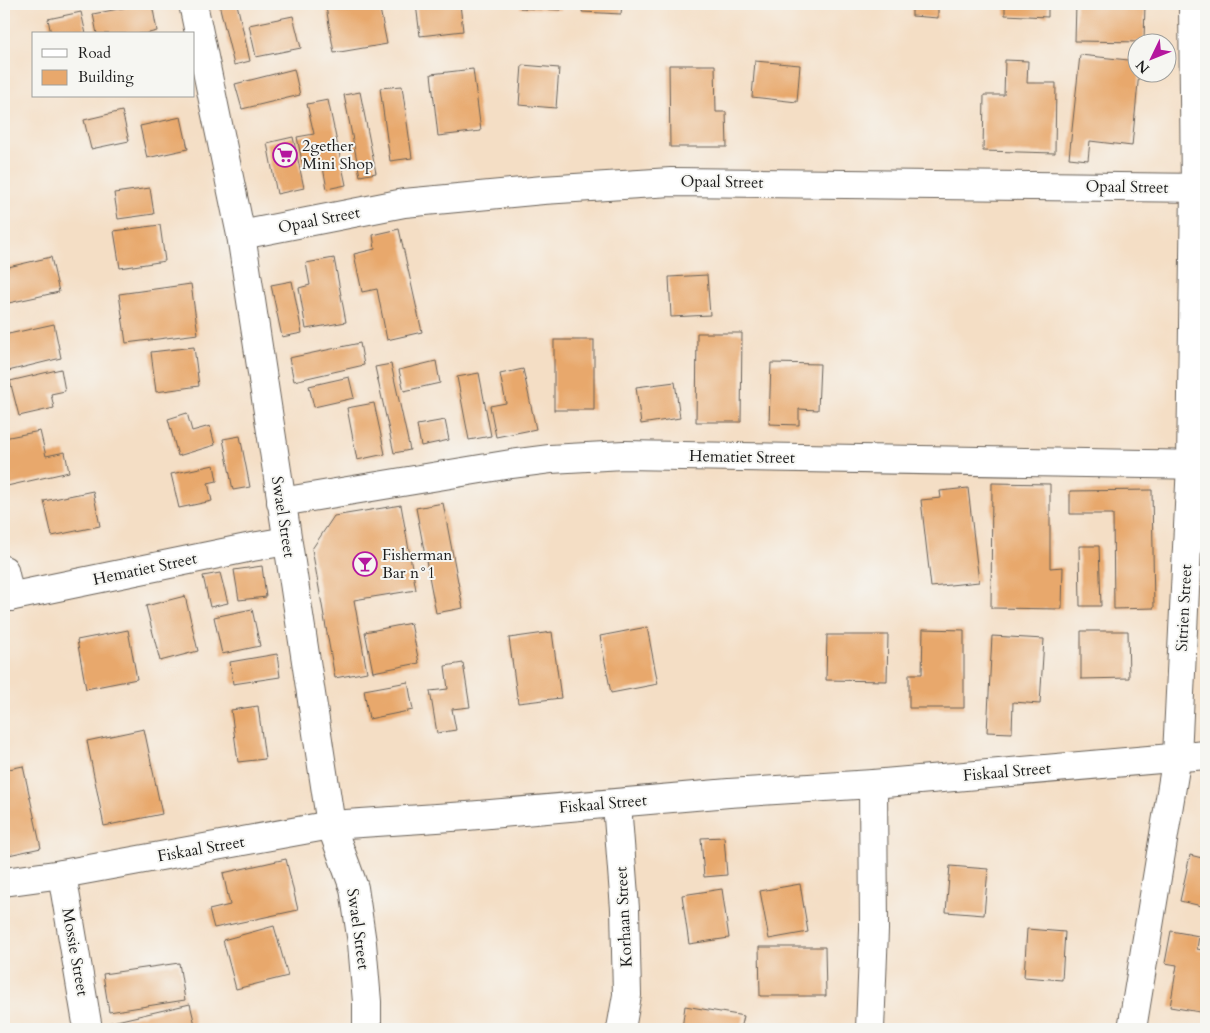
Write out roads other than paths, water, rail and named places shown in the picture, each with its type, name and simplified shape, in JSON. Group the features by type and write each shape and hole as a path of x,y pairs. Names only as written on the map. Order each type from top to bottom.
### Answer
{"street":[{"name":"Swael Street","path":"193,4 241,235 331,825 354,888 362,943 367,1002 367,1029"},
{"name":"Sitrien Street","path":"1132,1029 1177,756 1198,464 1201,188 1193,4"},
{"name":"Opaal Street","path":"241,235 404,203 542,190 671,182 1201,188"},
{"name":"Hematiet Street","path":"281,502 512,464 550,459 624,454 1198,464"},
{"name":"Hematiet Street","path":"7,597 287,541"},
{"path":"4,570 7,597"},
{"name":"Fiskaal Street","path":"4,882 62,874 331,825 617,804 729,793 874,784 1206,754"},
{"path":"870,1029 874,930 874,784"},
{"name":"Korhaan Street","path":"617,804 625,909 627,995 621,1029"},
{"name":"Mossie Street","path":"62,874 88,1029"}],"place":[{"name":"2gether Mini Shop","path":"285,155"},
{"name":"Fisherman Bar n°1","path":"365,564"}]}
